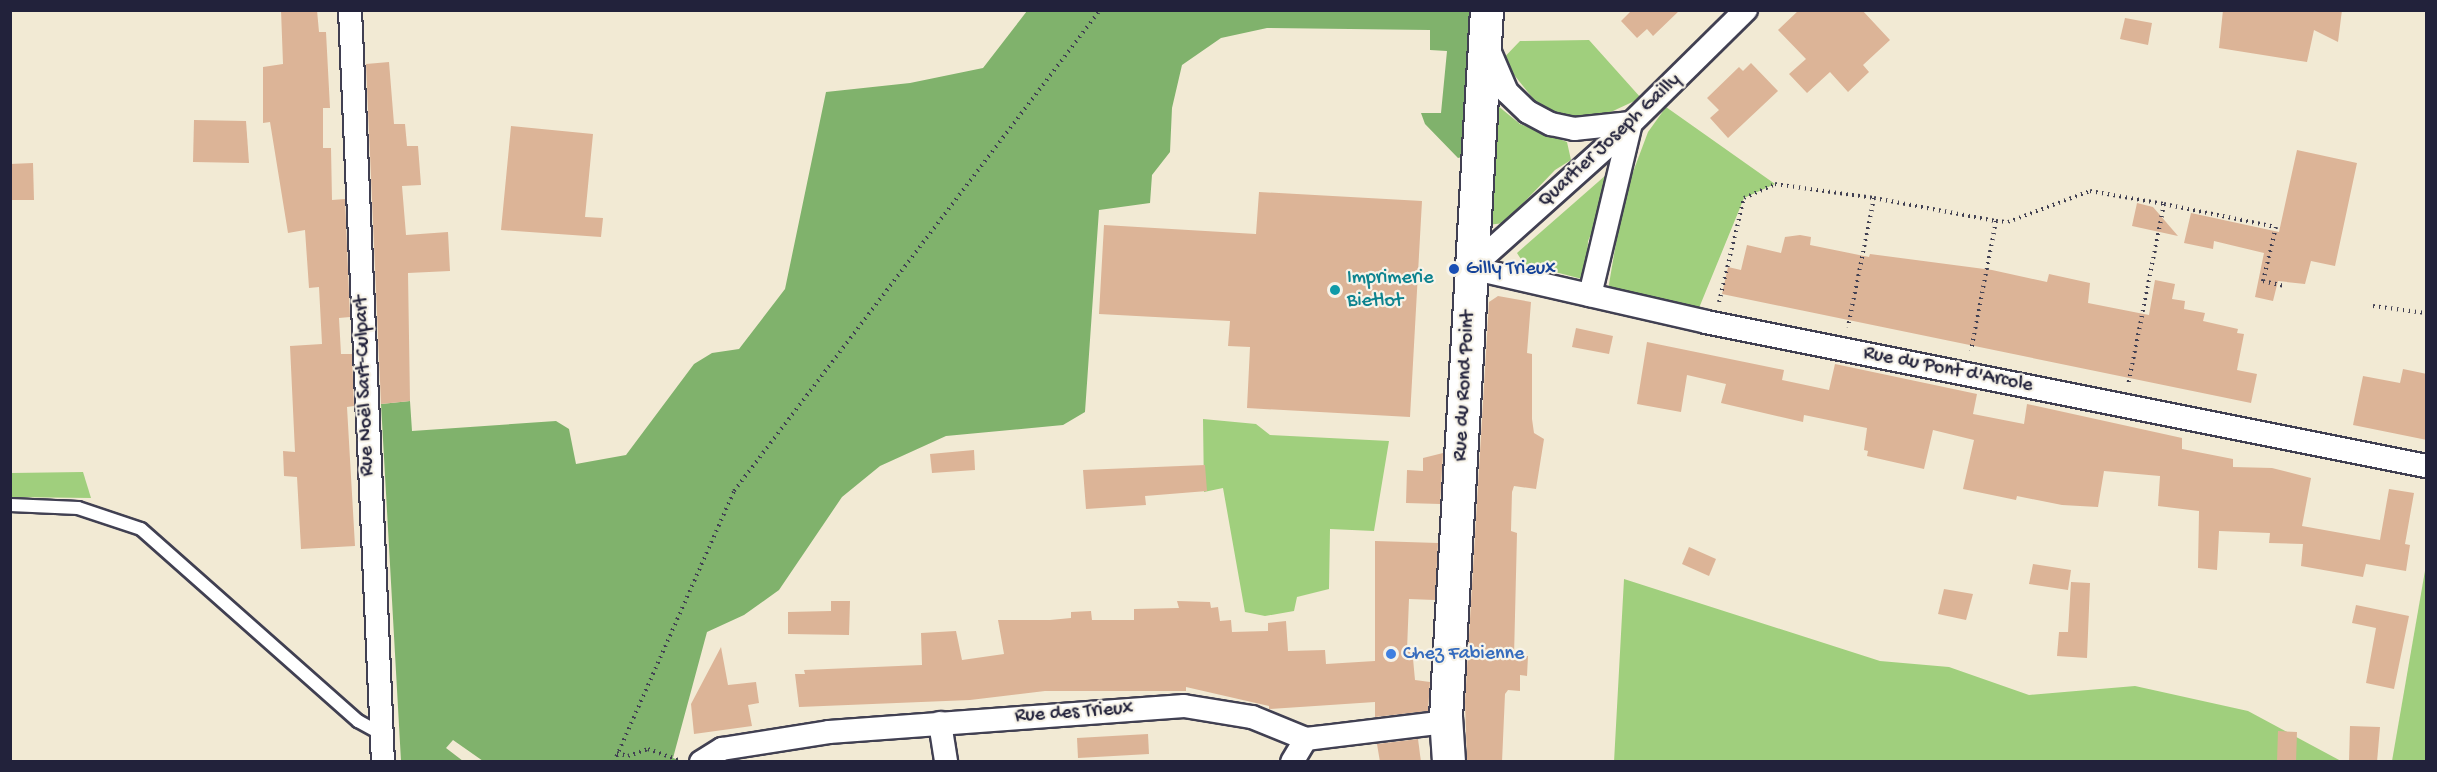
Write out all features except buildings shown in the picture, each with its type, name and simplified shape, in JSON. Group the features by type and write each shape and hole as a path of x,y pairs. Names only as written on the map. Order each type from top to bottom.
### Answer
{"street":[{"name":"Rue Noël Sart-Culpart","path":"350,10 382,762"},
{"name":"Quartier Joseph Gailly","path":"1471,268 1631,123 1746,10"},
{"path":"1486,22 1494,68 1507,92 1528,112 1551,124 1574,129 1631,123 1590,295"},
{"name":"Rue du Rond Point","path":"1449,762 1446,722 1486,22"},
{"name":"Rue du Pont d'Arcole","path":"1471,268 1714,324 2427,466"},
{"name":"Rue des Trieux","path":"702,762 723,749 829,732 1184,706 1252,717 1306,739 1446,722"},
{"path":"940,723 946,762"},
{"path":"1292,762 1306,739"}],"lane":[{"path":"10,505 78,508 141,529 358,721 381,734"}],"path":[{"path":"614,762 734,491 1100,10"},
{"path":"1714,324 1744,198 1775,184 1874,198 2008,222 2090,191 2276,226 2263,281 2284,286"},
{"path":"1843,349 1874,198"},
{"path":"2124,405 2164,204"},
{"path":"1966,374 1996,221"},
{"path":"2373,306 2427,313"},
{"path":"617,753 628,756 648,749 682,762"}],"green space":[{"path":"1027,11 1477,11 1469,155 1458,158 1425,124 1421,113 1441,113 1447,51 1430,50 1430,30 1267,28 1221,38 1182,65 1172,108 1170,152 1152,175 1150,203 1099,210 1085,412 1063,425 946,436 880,466 842,497 779,590 744,615 707,632 673,758 682,761 483,761 453,740 446,748 463,761 401,761 381,404 410,401 412,431 556,421 569,429 576,464 626,455 694,364 712,353 739,349 785,289 826,92 910,83 983,68"},
{"path":"1589,40 1641,98 1600,117 1572,120 1539,106 1511,71 1494,68 1520,41"},
{"path":"1492,101 1520,124 1567,142 1571,160 1555,170 1504,223 1488,225"},
{"path":"1666,107 1775,184 1744,198 1699,308 1608,290 1624,196 1648,132"},
{"path":"1606,175 1606,201 1588,241 1586,280 1524,264 1517,253"},
{"path":"1203,419 1256,424 1270,435 1389,441 1374,531 1330,529 1329,589 1297,597 1294,611 1265,616 1245,612 1223,488 1204,492"},
{"path":"83,472 91,498 11,497 11,473"},
{"path":"2426,565 2426,761 2392,761"},
{"path":"1624,579 1880,661 1949,667 2029,695 2135,686 2248,711 2341,761 1614,762"}],"place":[{"name":"Gilly Trieux","path":"1454,269"},
{"name":"Imprimerie Bietlot","path":"1335,290"},
{"name":"Chez Fabienne","path":"1391,654"}]}
